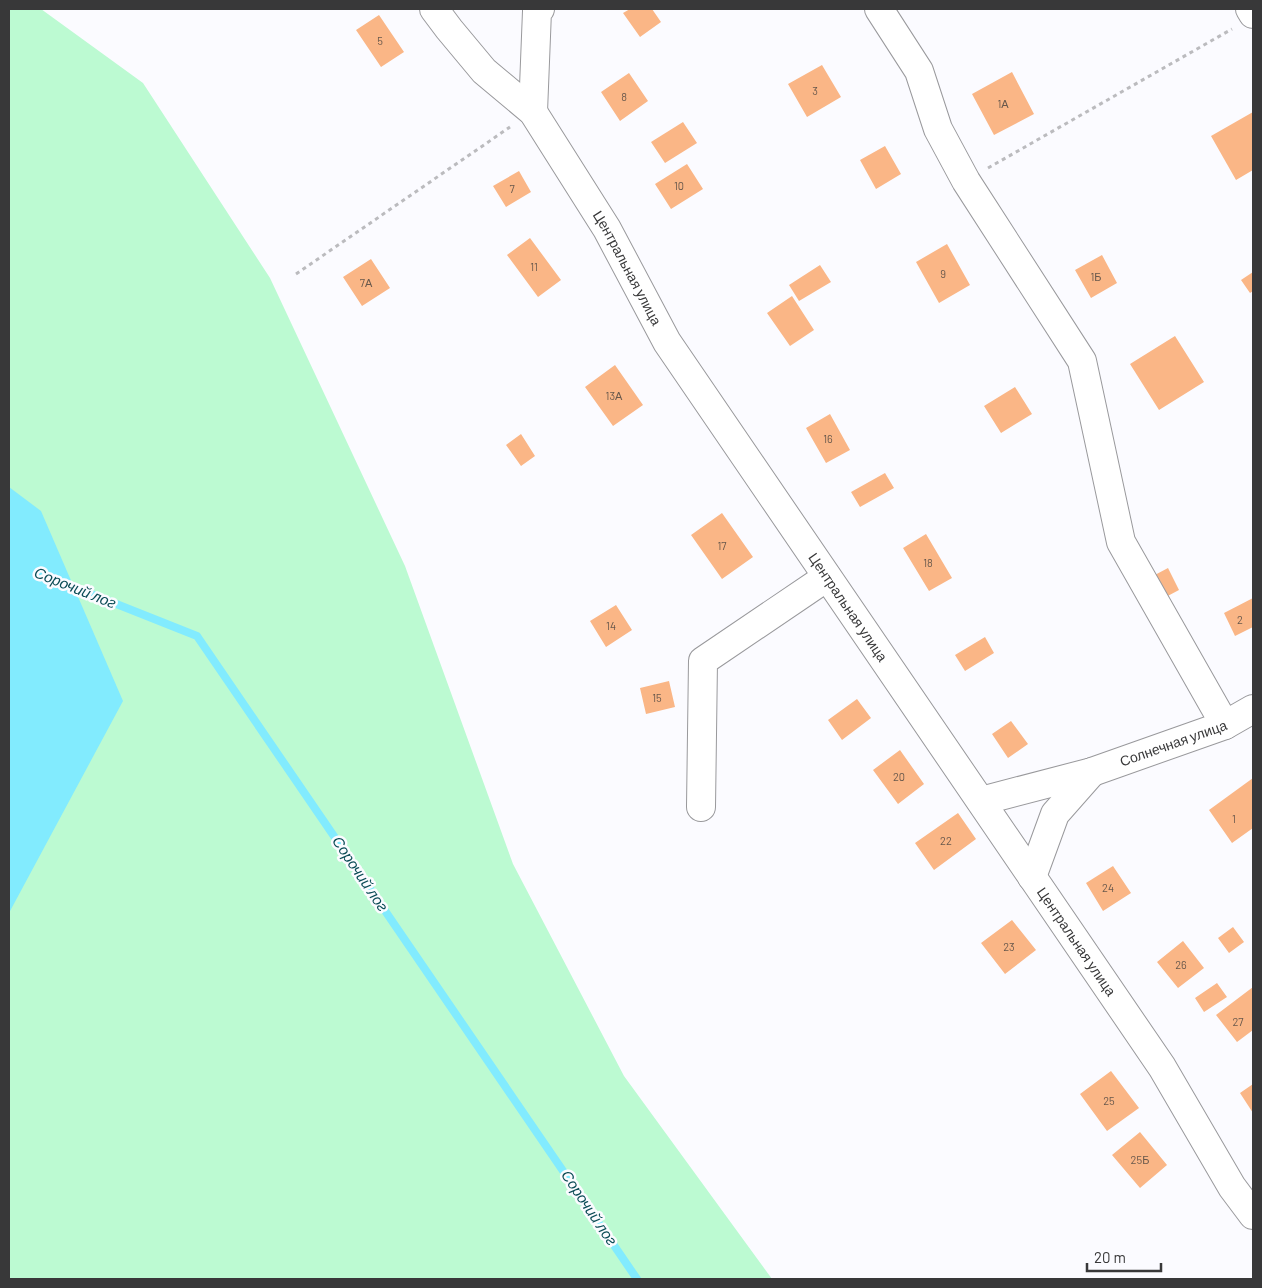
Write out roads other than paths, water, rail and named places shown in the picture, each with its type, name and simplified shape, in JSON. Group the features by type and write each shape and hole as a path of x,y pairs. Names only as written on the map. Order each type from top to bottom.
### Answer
{"street":[{"name":"Центральная улица","path":"434,9 484,71 533,112 607,229 667,342 1162,1067 1232,1187 1253,1215"},
{"path":"533,112 537,11 540,9"},
{"path":"879,9 919,71 938,130 966,181 1082,361 1121,542 1225,725"},
{"path":"701,807 702,661 827,577"},
{"name":"Солнечная улица","path":"981,800 1092,772 1225,725 1253,709"},
{"path":"1032,877 1056,814 1092,772"}],"water":[{"path":"9,487 41,511 123,701 9,913"}],"waterway":[{"name":"Сорочий лог","path":"66,584 197,636 637,1279"}]}
